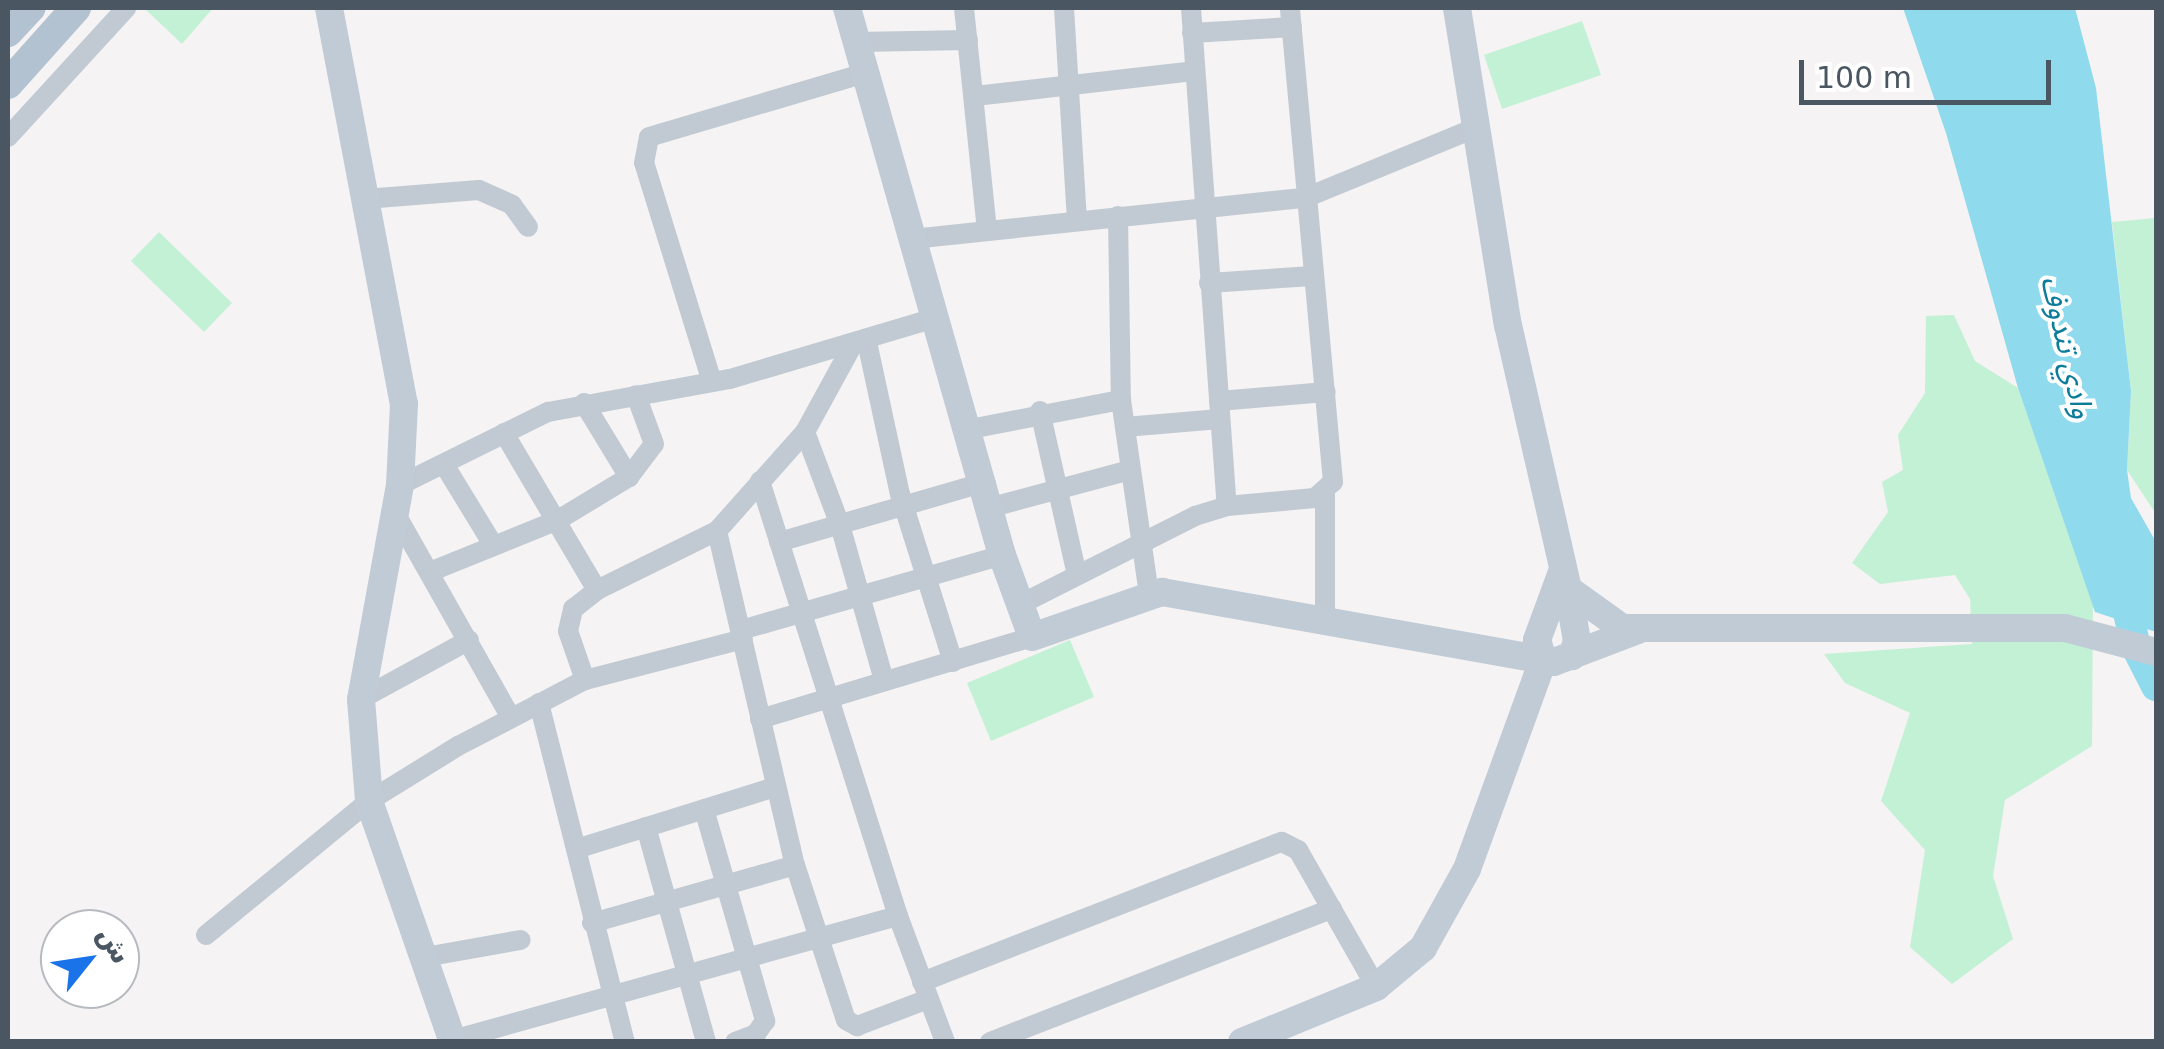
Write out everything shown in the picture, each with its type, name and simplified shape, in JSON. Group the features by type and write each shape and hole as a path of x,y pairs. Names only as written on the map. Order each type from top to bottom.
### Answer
{"main road":[{"path":"8,32 30,8"},
{"path":"8,84 76,8"}],"street":[{"path":"8,138 126,8"},
{"path":"329,8 402,374 397,498 361,700 368,801 453,1041 898,916"},
{"path":"847,8 970,430 1002,555 1032,636"},
{"path":"964,8 986,231"},
{"path":"1064,8 1077,218"},
{"path":"1191,8 1227,506"},
{"path":"1242,1042 1376,987 1423,948 1438,926 1556,644 1566,577 1508,325 1457,8"},
{"path":"1192,34 1291,18 1305,198 1334,470 1325,495 1325,620"},
{"path":"857,42 968,40"},
{"path":"975,96 1072,89 1194,71"},
{"path":"712,382 644,162 649,137 866,73"},
{"path":"912,239 1077,218 1204,211 1305,198 1475,128"},
{"path":"365,199 479,190 512,206 528,226"},
{"path":"1118,216 1122,400 1148,594"},
{"path":"1209,283 1313,276"},
{"path":"397,498 504,433 584,404 712,382 860,344 935,318"},
{"path":"585,680 566,622 597,590 717,531 805,432 860,344"},
{"path":"860,344 904,507 953,662"},
{"path":"1125,427 1326,392"},
{"path":"432,571 558,520 629,477 654,444 636,395"},
{"path":"970,430 1040,411 1122,400"},
{"path":"584,404 629,477"},
{"path":"1040,411 1054,488 1077,576"},
{"path":"805,432 840,525 884,680"},
{"path":"504,433 597,590"},
{"path":"446,466 492,544"},
{"path":"779,542 904,507 1054,488 1130,470"},
{"path":"760,481 898,916 945,1042"},
{"path":"1020,604 1141,543 1227,506 1325,495"},
{"path":"397,498 511,718"},
{"path":"717,531 795,865 817,939 850,1024 1282,842 1298,850 1376,987"},
{"path":"206,935 368,801 585,680 1002,555"},
{"path":"1566,577 1630,629"},
{"path":"760,719 953,662 1148,594 1180,592 1488,652 1630,629 2065,628 2156,652"},
{"path":"361,700 469,640"},
{"path":"540,702 625,1042"},
{"path":"576,849 775,786"},
{"path":"704,809 751,958 765,1021 756,1034 735,1042"},
{"path":"646,828 706,1042"},
{"path":"592,922 795,865"},
{"path":"990,1042 1332,910"},
{"path":"424,957 520,940"},
{"path":"539,1019 544,1042"}],"green space":[{"path":"144,8 213,8 182,44"},
{"path":"1582,21 1601,75 1502,109 1484,55"},
{"path":"2156,218 2156,514 2127,470 2131,391 2112,222"},
{"path":"159,232 232,303 204,332 131,261"},
{"path":"1954,315 1975,361 2018,388 2093,604 2092,746 2005,800 1993,876 2013,939 1952,984 1910,947 1925,850 1881,801 1910,713 1845,683 1824,654 1972,644 1970,599 1955,575 1880,584 1852,563 1888,512 1882,482 1903,470 1898,435 1925,393 1926,316"},
{"path":"1070,640 1094,697 991,741 967,683"}],"water":[{"path":"1903,8 2075,8 2096,88 2131,391 2127,470 2131,498 2156,542 2156,632 2095,612 2018,388 1946,133"}],"waterway":[{"name":"وادي تندوف","path":"2122,587 2136,647 2156,686"}]}
